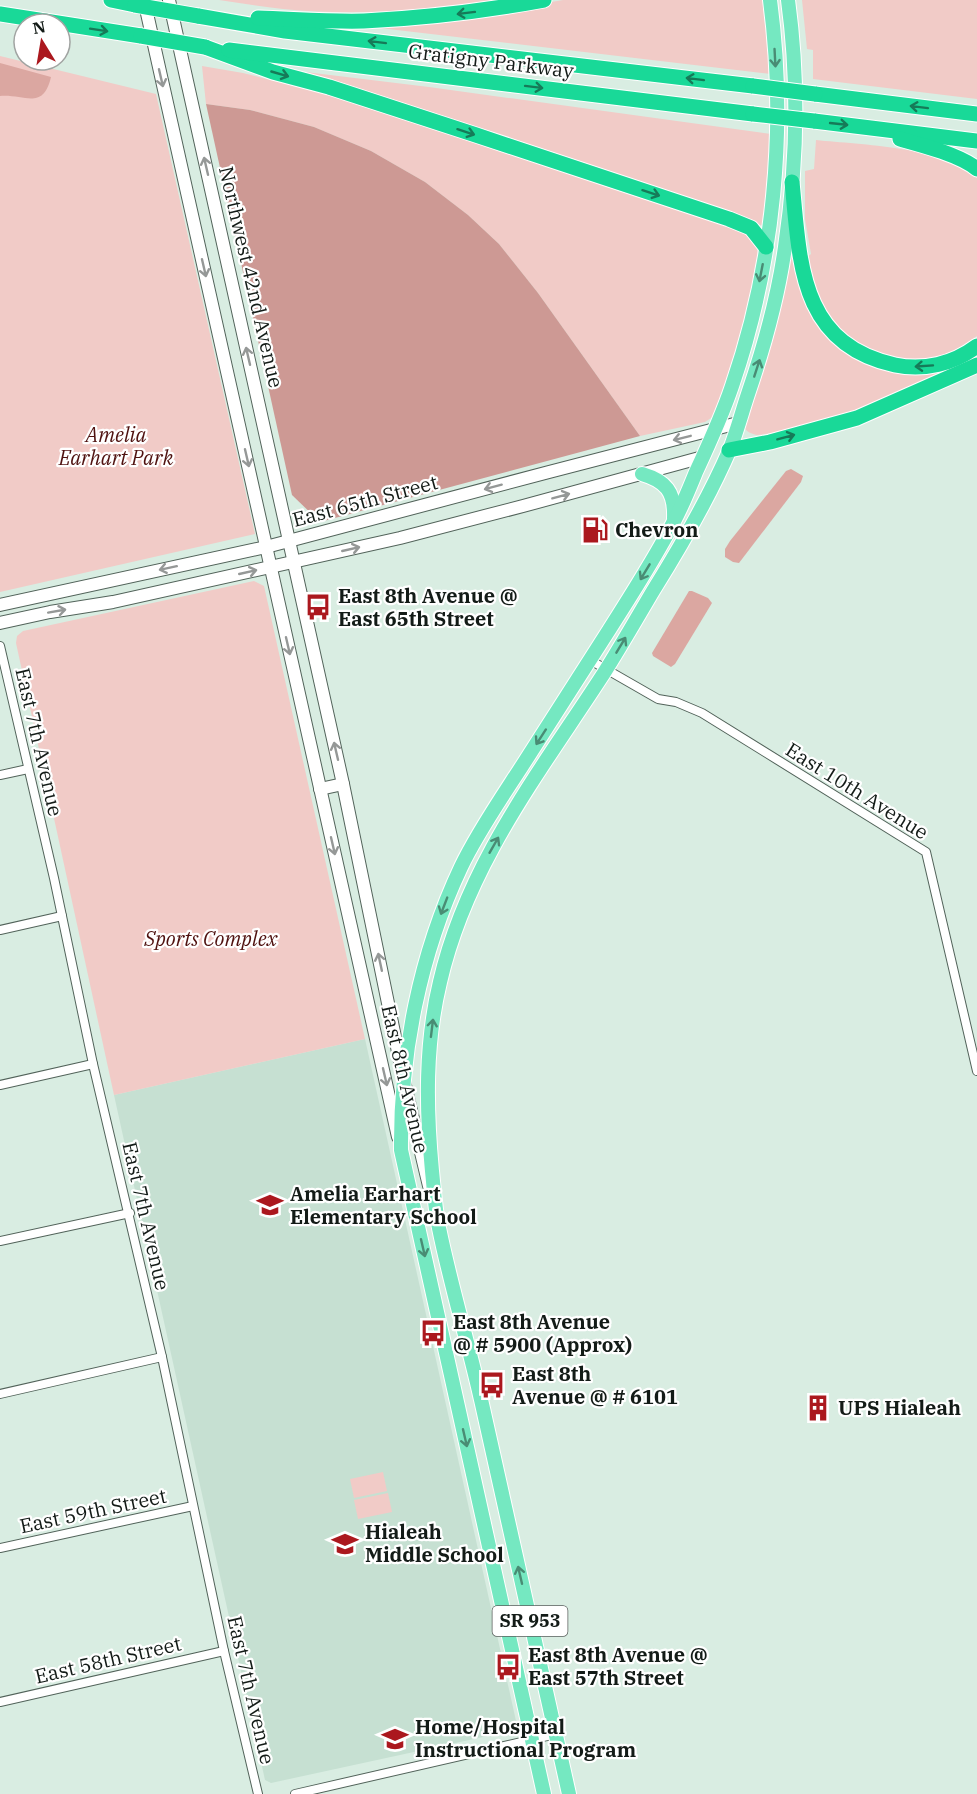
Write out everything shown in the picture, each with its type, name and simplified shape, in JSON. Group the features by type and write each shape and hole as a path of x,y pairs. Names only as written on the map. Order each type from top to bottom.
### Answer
{"highway":[{"name":"Gratigny Parkway","path":"111,0 140,2 198,16 296,32 977,114"},
{"path":"198,16 362,21 470,13 544,0"},
{"name":"Gratigny Parkway","path":"0,14 205,47 977,141"},
{"path":"205,47 273,72 329,87 729,219 751,228 766,247"},
{"path":"863,127 939,151 971,164 977,169"},
{"path":"792,182 801,261 810,297 823,321 851,348 879,361 908,368 939,365 977,346"},
{"path":"729,450 770,442 857,418 977,365"}],"main road":[{"name":"Northwest 42nd Avenue","path":"169,0 294,562"},
{"path":"401,1150 401,1114 412,1025 421,978 444,904 468,854 646,571 674,521 717,429 746,343 766,247 773,197 776,70 770,0"},
{"path":"437,1222 429,1140 427,1086 431,1028 440,981 453,933 471,887 491,849 523,795 606,670 678,551 729,450 760,358 785,249 792,182 794,73 788,0"},
{"name":"SR 953","path":"140,2 266,548"},
{"name":"East 65th Street","path":"0,605 266,548 738,423"},
{"name":"East 65th Street","path":"0,623 113,602 400,538 729,450"},
{"path":"642,474 656,478 667,487 673,501 674,521"},
{"name":"East 8th Avenue","path":"266,548 544,1794"},
{"name":"East 8th Avenue","path":"294,562 343,784 404,1082 475,1370 569,1794"},
{"path":"320,789 343,784"},
{"path":"433,1292 453,1288"},
{"path":"482,1512 505,1507"}],"street":[{"name":"East 7th Avenue","path":"0,648 62,916 93,1064 130,1213 224,1651 258,1794"},
{"name":"East 10th Avenue","path":"590,660 658,699 676,702 702,713 926,852 977,1071"},
{"path":"0,775 28,769"},
{"path":"0,930 62,916"},
{"path":"0,1084 93,1064"},
{"path":"0,1241 130,1213"},
{"path":"0,1394 162,1357"},
{"name":"East 59th Street","path":"0,1548 193,1506"},
{"name":"East 58th Street","path":"0,1702 224,1651"},
{"path":"295,1794 556,1734"}],"shaded area":[{"path":"0,63 12,66 12,72 33,72 51,77 48,87 38,97 0,96"},
{"path":"206,104 250,110 314,127 371,151 425,182 468,215 499,244 538,293 640,436 320,522 292,495"},
{"path":"791,469 803,476 801,482 739,563 725,557 725,549 730,541 786,471"},
{"path":"689,591 708,598 712,603 671,667 653,656 652,653"},
{"name":"Hialeah Middle School","path":"365,1039 516,1721 506,1732 271,1783 265,1780 114,1095"}],"green space":[{"path":"219,0 494,0 415,10 336,12 283,9"},
{"path":"563,0 764,0 771,74 371,27 471,16"},
{"path":"802,0 977,0 977,99 813,79 813,50 807,49"},
{"name":"Amelia Earhart Park","path":"0,56 12,59 12,72 66,72 156,94 255,534 0,592"},
{"path":"202,66 243,73 349,100 732,224 743,231 754,241 758,258 733,364 714,416 705,422 640,436 538,293 499,244 468,215 425,182 371,151 314,127 250,110 206,104"},
{"path":"297,71 771,134 769,179 763,226 746,219"},
{"path":"816,140 923,153 962,167 977,178 977,336 940,357 906,360 872,352 839,330 816,296 805,259 811,254 805,219 805,171 814,169"},
{"path":"790,242 803,290 868,363 899,374 917,375 937,372 938,376 827,420 757,435 747,431 743,425"},
{"name":"Sports Complex","path":"254,581 264,586 365,1039 114,1095 16,643 17,636 23,631"},
{"path":"383,1472 387,1491 354,1498 350,1479"},
{"path":"388,1493 392,1512 358,1519 354,1500"}],"place":[{"name":"Chevron","path":"595,530"},
{"name":"East 8th Avenue @ East 65th Street","path":"318,607"},
{"name":"Amelia Earhart Elementary School","path":"270,1205"},
{"name":"East 8th Avenue @ # 5900 (Approx)","path":"433,1333"},
{"name":"East 8th Avenue @ # 6101","path":"492,1385"},
{"name":"UPS Hialeah","path":"818,1408"},
{"name":"Hialeah Middle School","path":"345,1544"},
{"name":"East 8th Avenue @ East 57th Street","path":"508,1667"},
{"name":"Home/Hospital Instructional Program","path":"395,1739"}]}
